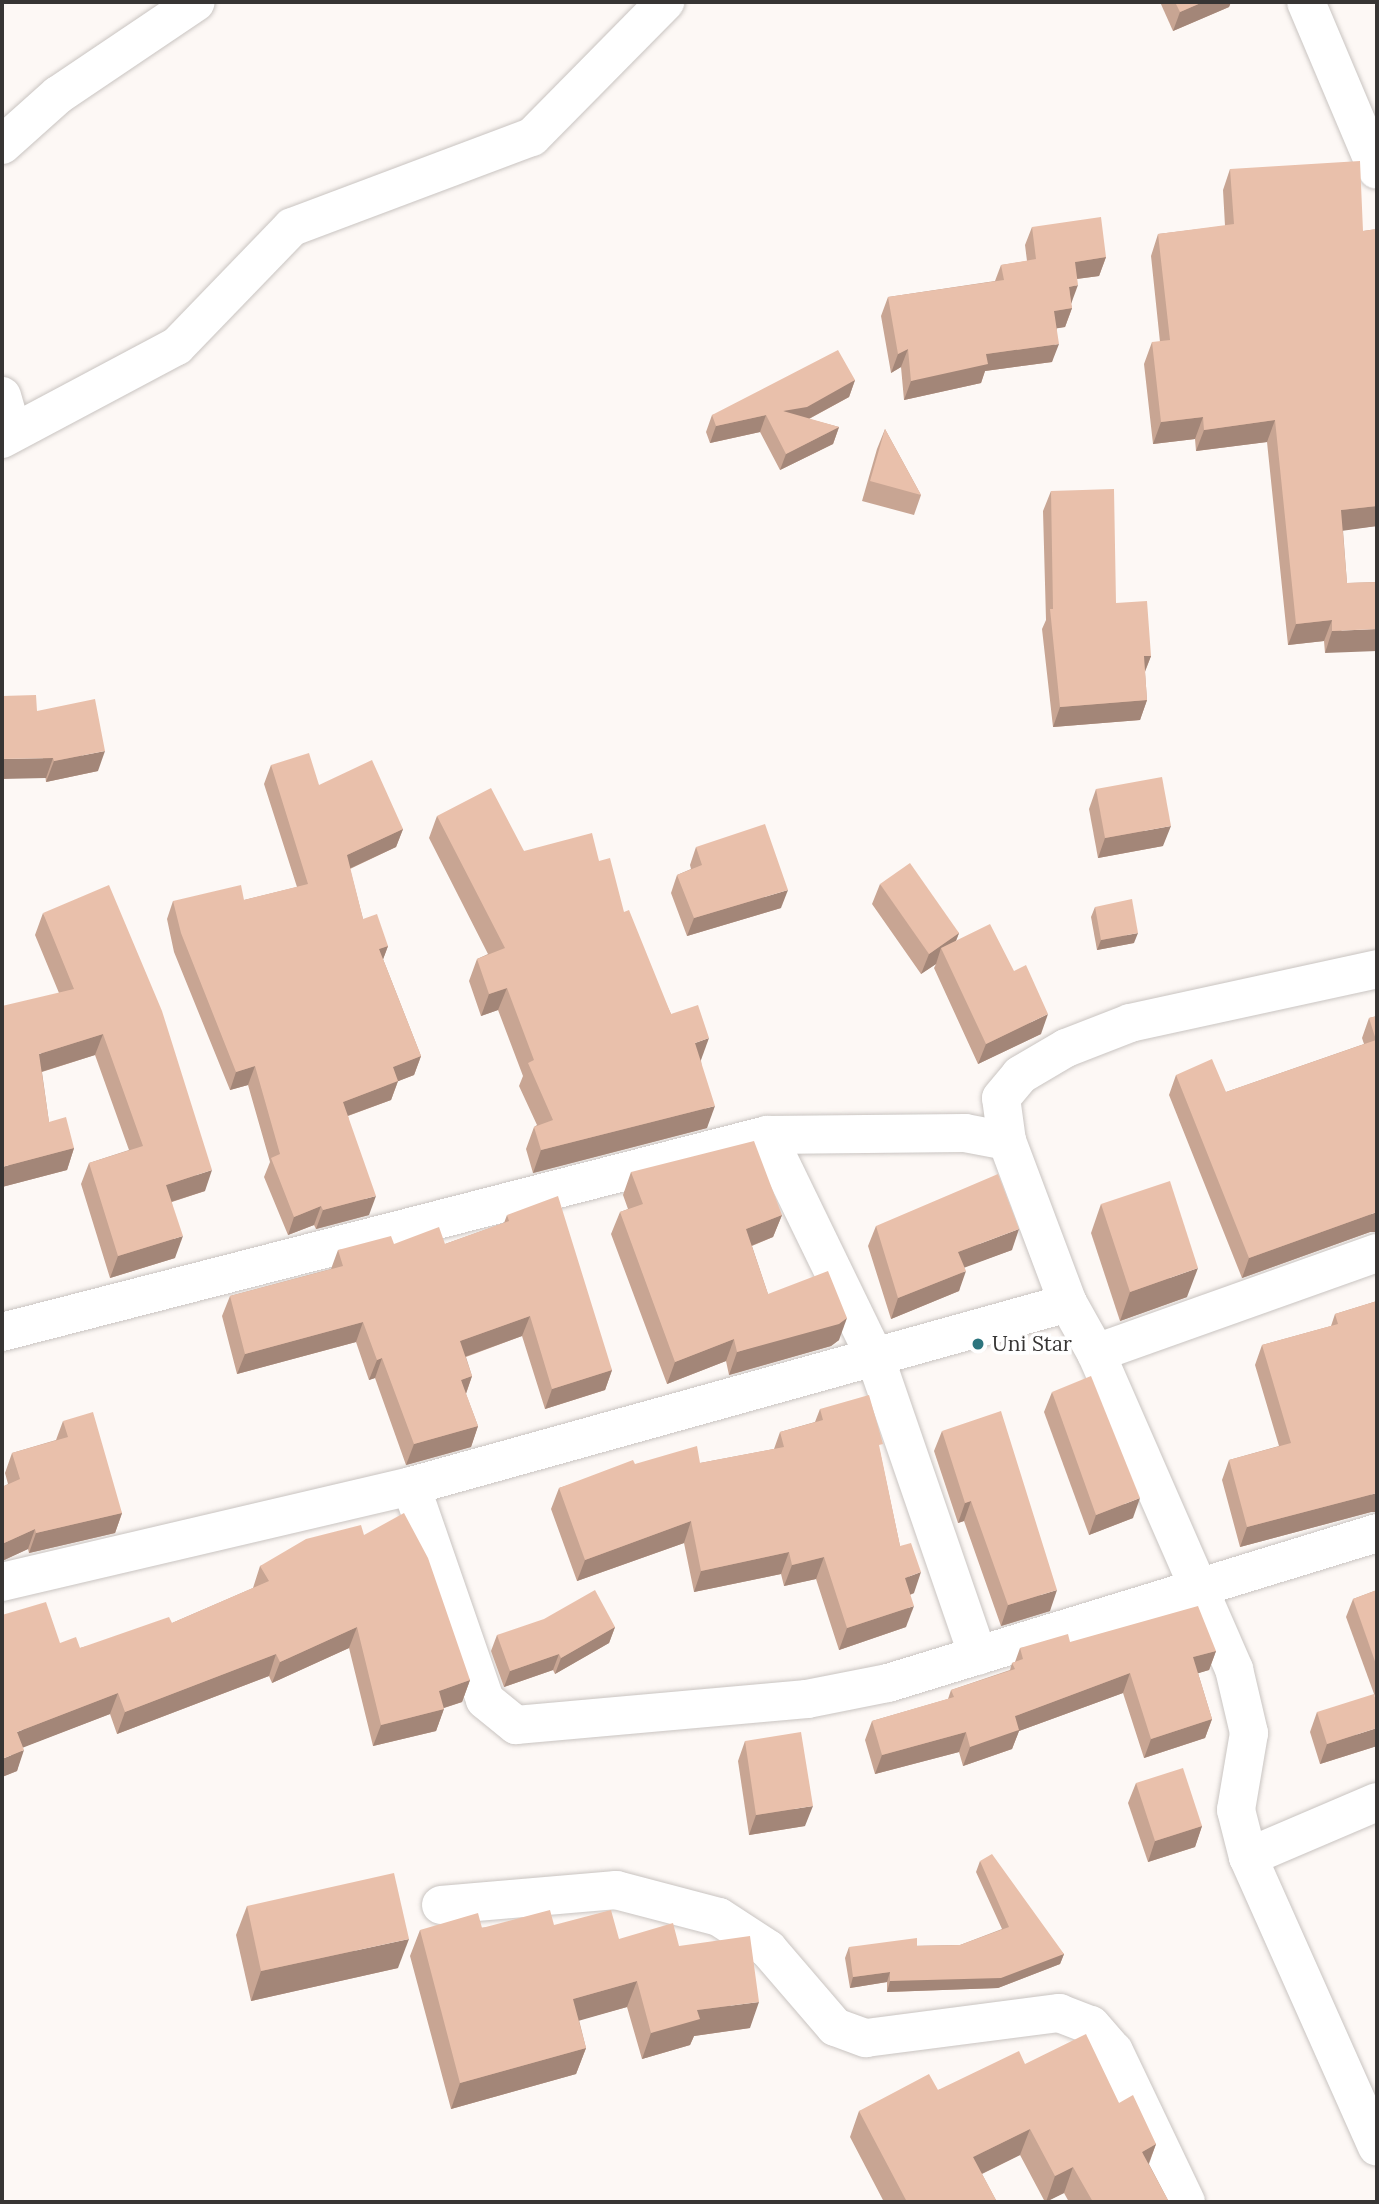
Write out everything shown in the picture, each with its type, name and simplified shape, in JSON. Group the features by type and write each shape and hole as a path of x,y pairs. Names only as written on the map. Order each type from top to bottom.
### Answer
{"street":[{"path":"2,145 58,95 197,2"},
{"path":"5,421 177,346 292,227 532,137 665,2"},
{"path":"1306,2 1377,170"},
{"path":"1377,969 1130,1023 1066,1048 1020,1075 1002,1098 1007,1141 1068,1303 1096,1353 1234,1669 1249,1733 1236,1810 1248,1857 1377,2147"},
{"path":"2,1332 767,1135 965,1133 1007,1141"},
{"path":"767,1135 875,1357 978,1656"},
{"path":"1096,1353 1377,1253"},
{"path":"2,1582 411,1486 1068,1303"},
{"path":"411,1486 485,1700 516,1725 807,1699 888,1683 1377,1533"},
{"path":"1248,1857 1377,1802"},
{"path":"441,1905 616,1890 719,1917 768,1949 835,2027 866,2038 1059,2013 1091,2025 1114,2051 1186,2202"}],"building":[{"path":"1175,2 1203,2 1180,12"},
{"path":"1360,161 1363,231 1377,229 1377,506 1341,510 1347,583 1377,582 1377,629 1332,631 1332,620 1296,624 1275,420 1204,430 1203,417 1161,422 1152,342 1170,340 1158,234 1234,224 1230,169"},
{"path":"1101,217 1106,257 1075,262 1078,285 1069,287 1072,308 1054,311 1059,344 986,354 988,364 911,381 908,349 898,354 888,297 1004,280 1001,265 1036,259 1032,227"},
{"path":"838,350 855,380 807,407 783,411 839,427 786,454 766,415 716,426 712,415"},
{"path":"885,429 921,495 870,481"},
{"path":"1114,489 1116,603 1147,601 1151,656 1144,656 1147,700 1060,707 1050,609 1053,609 1051,491"},
{"path":"36,695 37,711 95,699 105,751 54,761 53,758 2,759 2,696"},
{"path":"309,753 319,785 372,760 403,829 347,855 363,919 377,914 388,946 379,949 421,1056 393,1067 398,1081 343,1102 376,1196 323,1210 321,1206 294,1217 271,1158 280,1154 255,1066 236,1072 181,933 173,901 241,885 244,900 308,884 271,765"},
{"path":"1162,777 1171,826 1105,838 1096,789"},
{"path":"491,788 524,851 592,833 599,861 610,858 624,912 629,910 671,1014 698,1005 709,1038 695,1043 715,1106 541,1150 534,1127 553,1120 528,1063 534,1060 507,988 489,994 477,959 505,948 437,816"},
{"path":"765,824 788,890 694,918 677,875 702,865 696,847"},
{"path":"910,863 959,933 929,954 880,884"},
{"path":"109,885 162,1011 212,1170 166,1185 183,1236 118,1256 89,1163 143,1146 103,1034 39,1054 49,1122 66,1117 74,1148 2,1167 2,1006 74,989 43,913"},
{"path":"1132,899 1138,933 1101,940 1095,907"},
{"path":"990,924 1014,971 1026,965 1048,1014 986,1044 941,948"},
{"path":"1377,1016 1377,1212 1249,1258 1176,1075 1212,1059 1226,1092 1376,1040 1369,1018"},
{"path":"754,1141 782,1215 746,1229 768,1294 828,1271 847,1318 839,1324 737,1352 734,1339 675,1362 620,1212 643,1204 631,1172"},
{"path":"998,1174 1019,1229 958,1252 966,1271 898,1298 876,1226"},
{"path":"1170,1181 1198,1268 1130,1292 1101,1204"},
{"path":"558,1196 612,1370 552,1389 530,1316 460,1341 472,1376 461,1380 478,1426 414,1444 382,1358 377,1360 363,1322 245,1354 230,1296 343,1266 338,1250 391,1236 394,1244 439,1227 445,1244 509,1221 507,1215"},
{"path":"1377,1301 1377,1493 1247,1527 1229,1460 1291,1443 1262,1345 1338,1324 1335,1314"},
{"path":"1091,1376 1140,1498 1096,1515 1052,1392"},
{"path":"869,1395 883,1444 879,1445 900,1546 911,1543 921,1572 905,1578 914,1606 847,1628 824,1557 792,1565 789,1552 701,1571 691,1521 585,1560 559,1488 633,1460 635,1464 697,1446 700,1463 784,1447 780,1432 823,1420 820,1409"},
{"path":"1001,1411 1057,1590 1008,1605 971,1501 965,1503 942,1431"},
{"path":"93,1412 122,1513 36,1533 35,1529 2,1544 2,1487 20,1479 12,1453 68,1437 63,1421"},
{"path":"404,1513 428,1558 470,1680 439,1691 444,1709 381,1725 357,1627 280,1662 276,1654 125,1712 118,1693 17,1732 24,1750 2,1759 2,1615 46,1602 60,1643 76,1637 80,1648 169,1617 172,1623 269,1581 260,1566 306,1539 361,1525 364,1535"},
{"path":"595,1590 615,1627 561,1658 559,1654 510,1671 497,1635 544,1619"},
{"path":"1377,1590 1377,1667 1353,1599"},
{"path":"1198,1606 1216,1651 1193,1657 1212,1719 1151,1739 1130,1673 1015,1716 1019,1730 970,1747 966,1732 882,1755 872,1721 954,1697 951,1690 1015,1669 1012,1663 1023,1659 1020,1648 1068,1634 1070,1642"},
{"path":"1374,1694 1377,1704 1377,1728 1327,1744 1317,1712"},
{"path":"801,1732 813,1806 756,1815 745,1741"},
{"path":"1183,1768 1202,1826 1155,1841 1136,1783"},
{"path":"992,1854 1064,1954 1001,1978 890,1981 890,1972 853,1977 849,1947 917,1938 917,1946 960,1945 1009,1927 980,1861"},
{"path":"394,1873 409,1939 261,1971 247,1906"},
{"path":"550,1910 554,1925 611,1910 619,1939 673,1923 679,1946 750,1936 759,2002 697,2010 700,2019 651,2033 637,1981 573,1999 586,2048 460,2083 420,1930 478,1913 482,1928"},
{"path":"1086,2034 1119,2103 1133,2095 1156,2144 1142,2152 1169,2202 1093,2202 1073,2167 1055,2176 1030,2129 973,2157 997,2202 907,2202 859,2111 929,2074 938,2090 1019,2051 1025,2064"}],"place":[{"name":"Uni Star","path":"978,1344"}]}
